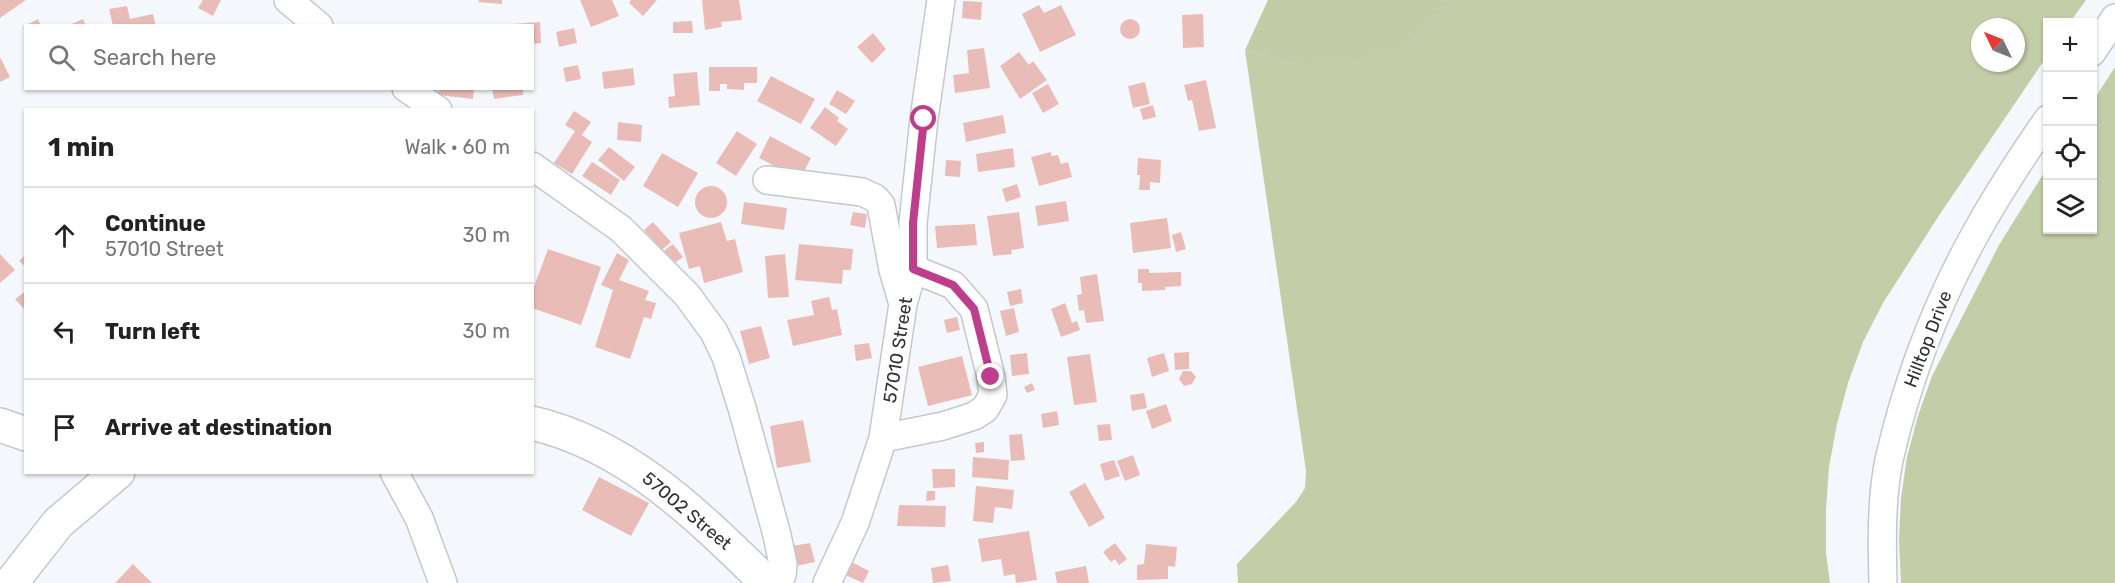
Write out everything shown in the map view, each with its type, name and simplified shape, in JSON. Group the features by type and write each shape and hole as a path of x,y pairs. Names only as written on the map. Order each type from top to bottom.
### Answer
{"street":[{"path":"288,0 317,24"},
{"name":"57010 Street","path":"827,583 855,523 883,438 903,304 913,269 913,223 924,119 941,0"},
{"path":"2097,45 2115,18"},
{"path":"409,90 435,108"},
{"name":"Hilltop Drive","path":"1883,583 1881,536 1889,462 1907,394 1939,305 1977,230 2044,126"},
{"path":"534,167 621,229 687,295 714,332 726,357 742,408 777,535 783,564 782,575 777,583"},
{"path":"767,180 862,192 875,198 883,212 893,270 903,304"},
{"path":"883,438 943,426 974,416 985,409 993,395 991,377 974,309 953,285 913,269"},
{"name":"57002 Street","path":"534,424 572,436 635,468 690,510 766,583"},
{"path":"0,425 24,433"},
{"path":"11,583 57,523 116,474"},
{"path":"395,474 419,518 443,583"}],"green space":[{"path":"1268,0 1454,0 1412,41 1366,56 1296,64 1245,50"},
{"path":"1454,0 2086,0 2073,18 2043,18 2043,62 1938,217 1883,303 1863,342 1848,383 1829,467 1826,553 1830,583 1238,583 1237,564 1296,502 1305,488 1306,471 1245,50 1296,64 1412,41"},
{"path":"2115,67 2115,583 1901,583 1899,540 1901,498 1907,457 1918,416 1932,376 1999,245 2043,174 2043,234 2097,234 2097,95"}],"building":[{"path":"0,0 26,0 0,18"},
{"path":"203,0 221,0 213,16 198,8"},
{"path":"479,0 502,0 502,4 478,2"},
{"path":"580,0 612,0 619,16 591,27"},
{"path":"631,0 657,0 643,16 629,3"},
{"path":"702,0 739,0 742,20 721,22 722,27 705,30"},
{"path":"963,1 982,2 981,20 962,18"},
{"path":"1039,5 1044,13 1061,5 1076,35 1040,52 1022,14"},
{"path":"127,6 130,19 153,14 156,24 113,24 109,9"},
{"path":"1203,14 1204,47 1183,48 1182,15"},
{"path":"38,19 40,24 29,24"},
{"path":"83,19 85,24 72,24"},
{"path":"1130,19 1137,22 1140,29 1137,36 1130,39 1123,36 1120,29 1123,22"},
{"path":"692,21 693,33 673,33 673,22"},
{"path":"540,22 541,43 534,44 534,24 513,24"},
{"path":"574,28 577,43 559,47 556,32"},
{"path":"873,33 886,49 872,63 857,47"},
{"path":"984,48 990,88 955,93 953,75 969,73 967,50"},
{"path":"1019,52 1029,65 1033,61 1047,80 1020,99 1000,66"},
{"path":"0,57 10,77 0,82"},
{"path":"578,65 581,79 566,82 563,68"},
{"path":"709,67 757,67 757,83 744,83 744,90 727,89 727,84 720,84 720,91 709,91"},
{"path":"633,68 635,85 604,89 602,72"},
{"path":"697,72 700,105 669,108 668,97 675,96 673,74"},
{"path":"771,76 815,99 801,124 757,101"},
{"path":"1206,80 1216,128 1199,131 1192,100 1188,101 1184,85"},
{"path":"1145,82 1150,104 1133,108 1128,86"},
{"path":"1048,84 1059,104 1043,113 1032,93"},
{"path":"439,90 474,90 473,99 438,95"},
{"path":"492,90 523,90 523,95 494,99"},
{"path":"837,90 855,101 846,114 829,104"},
{"path":"1153,105 1156,117 1143,120 1140,109"},
{"path":"825,107 839,118 837,121 848,129 836,146 810,128"},
{"path":"574,111 591,122 582,135 592,142 572,174 554,163 575,131 565,125"},
{"path":"1003,115 1006,133 966,142 963,123"},
{"path":"618,122 642,125 641,142 617,140"},
{"path":"737,131 757,144 736,176 716,163"},
{"path":"770,136 811,158 800,179 759,158"},
{"path":"609,147 635,167 624,181 598,160"},
{"path":"1013,148 1015,167 978,172 976,154"},
{"path":"1051,152 1051,156 1058,155 1061,164 1068,162 1072,177 1039,186 1031,157"},
{"path":"662,153 698,173 678,207 643,186"},
{"path":"1138,158 1161,160 1160,183 1150,182 1150,190 1139,190"},
{"path":"946,160 961,161 960,177 945,176"},
{"path":"592,162 620,180 611,195 582,176"},
{"path":"1017,184 1021,197 1006,202 1002,189"},
{"path":"711,186 722,191 727,202 722,213 711,218 700,213 695,202 700,191"},
{"path":"1066,201 1069,221 1038,226 1035,206"},
{"path":"744,202 787,208 784,230 741,224"},
{"path":"853,212 867,214 865,228 850,225"},
{"path":"1019,212 1024,248 1011,250 1012,254 993,256 987,216"},
{"path":"1167,218 1171,248 1133,253 1130,223"},
{"path":"653,222 671,242 662,250 644,230"},
{"path":"721,222 727,241 735,239 743,272 704,283 700,266 689,269 679,233"},
{"path":"975,224 977,245 937,248 935,226"},
{"path":"1181,232 1186,249 1176,252 1172,235"},
{"path":"673,244 683,257 672,265 661,253"},
{"path":"799,244 853,249 851,270 843,270 842,284 795,280"},
{"path":"548,249 601,267 581,325 534,309 534,287"},
{"path":"617,253 629,260 619,280 649,291 645,300 656,303 651,319 644,317 630,359 595,347 613,290 601,285"},
{"path":"0,254 15,270 0,283"},
{"path":"785,254 789,297 768,298 765,256"},
{"path":"24,256 24,265 19,261"},
{"path":"1138,269 1149,269 1149,273 1181,272 1181,286 1165,287 1165,290 1142,291 1142,283 1138,283"},
{"path":"1097,274 1104,321 1086,323 1084,310 1079,311 1077,295 1082,294 1080,277"},
{"path":"1021,289 1023,303 1010,306 1007,292"},
{"path":"24,292 24,309 15,299"},
{"path":"829,297 832,310 837,309 842,335 793,346 787,320 814,315 811,301"},
{"path":"1065,303 1072,323 1077,321 1080,330 1061,337 1051,309"},
{"path":"1014,308 1019,332 1006,336 1000,311"},
{"path":"957,317 960,330 947,333 944,320"},
{"path":"761,326 770,358 749,364 740,331"},
{"path":"869,343 872,358 856,361 854,345"},
{"path":"1189,352 1189,369 1175,370 1174,353"},
{"path":"1027,353 1029,374 1012,376 1010,355"},
{"path":"1164,353 1169,371 1152,377 1147,358"},
{"path":"1090,354 1097,402 1074,405 1067,357"},
{"path":"962,356 972,395 928,406 918,367"},
{"path":"1183,371 1191,371 1196,377 1192,384 1184,386 1179,379"},
{"path":"1032,383 1035,390 1027,393 1024,387"},
{"path":"1144,393 1147,408 1132,411 1130,395"},
{"path":"1166,404 1172,421 1152,429 1146,411"},
{"path":"1057,411 1059,425 1043,428 1041,414"},
{"path":"803,420 811,462 777,468 770,426"},
{"path":"1110,424 1112,440 1099,441 1097,425"},
{"path":"1022,434 1025,460 1011,461 1009,435"},
{"path":"984,442 984,452 976,453 975,443"},
{"path":"1133,455 1140,475 1125,481 1117,461"},
{"path":"973,457 1009,460 1008,480 972,477"},
{"path":"1114,460 1120,476 1105,481 1100,464"},
{"path":"932,469 955,469 955,487 933,488"},
{"path":"599,477 649,503 631,536 582,510"},
{"path":"1085,483 1105,518 1089,527 1069,492"},
{"path":"976,486 1014,490 1012,509 995,507 993,523 973,521"},
{"path":"927,491 935,491 935,500 926,501"},
{"path":"899,505 946,506 945,527 897,526"},
{"path":"1029,531 1037,580 1016,583 1015,574 1004,576 1001,559 982,562 978,539"},
{"path":"810,543 815,562 796,566 792,546"},
{"path":"1115,543 1127,559 1119,565 1115,559 1111,562 1103,552"},
{"path":"1146,544 1177,547 1175,567 1168,566 1168,579 1137,580 1137,565 1144,564"},
{"path":"848,560 869,571 863,583 841,573"},
{"path":"133,564 152,583 115,583"},
{"path":"948,565 951,581 933,583 931,568"},
{"path":"1086,566 1089,583 1057,583 1055,572"}],"route":[{"path":"924,119 913,223 913,269 953,285 974,309 991,377"}]}
